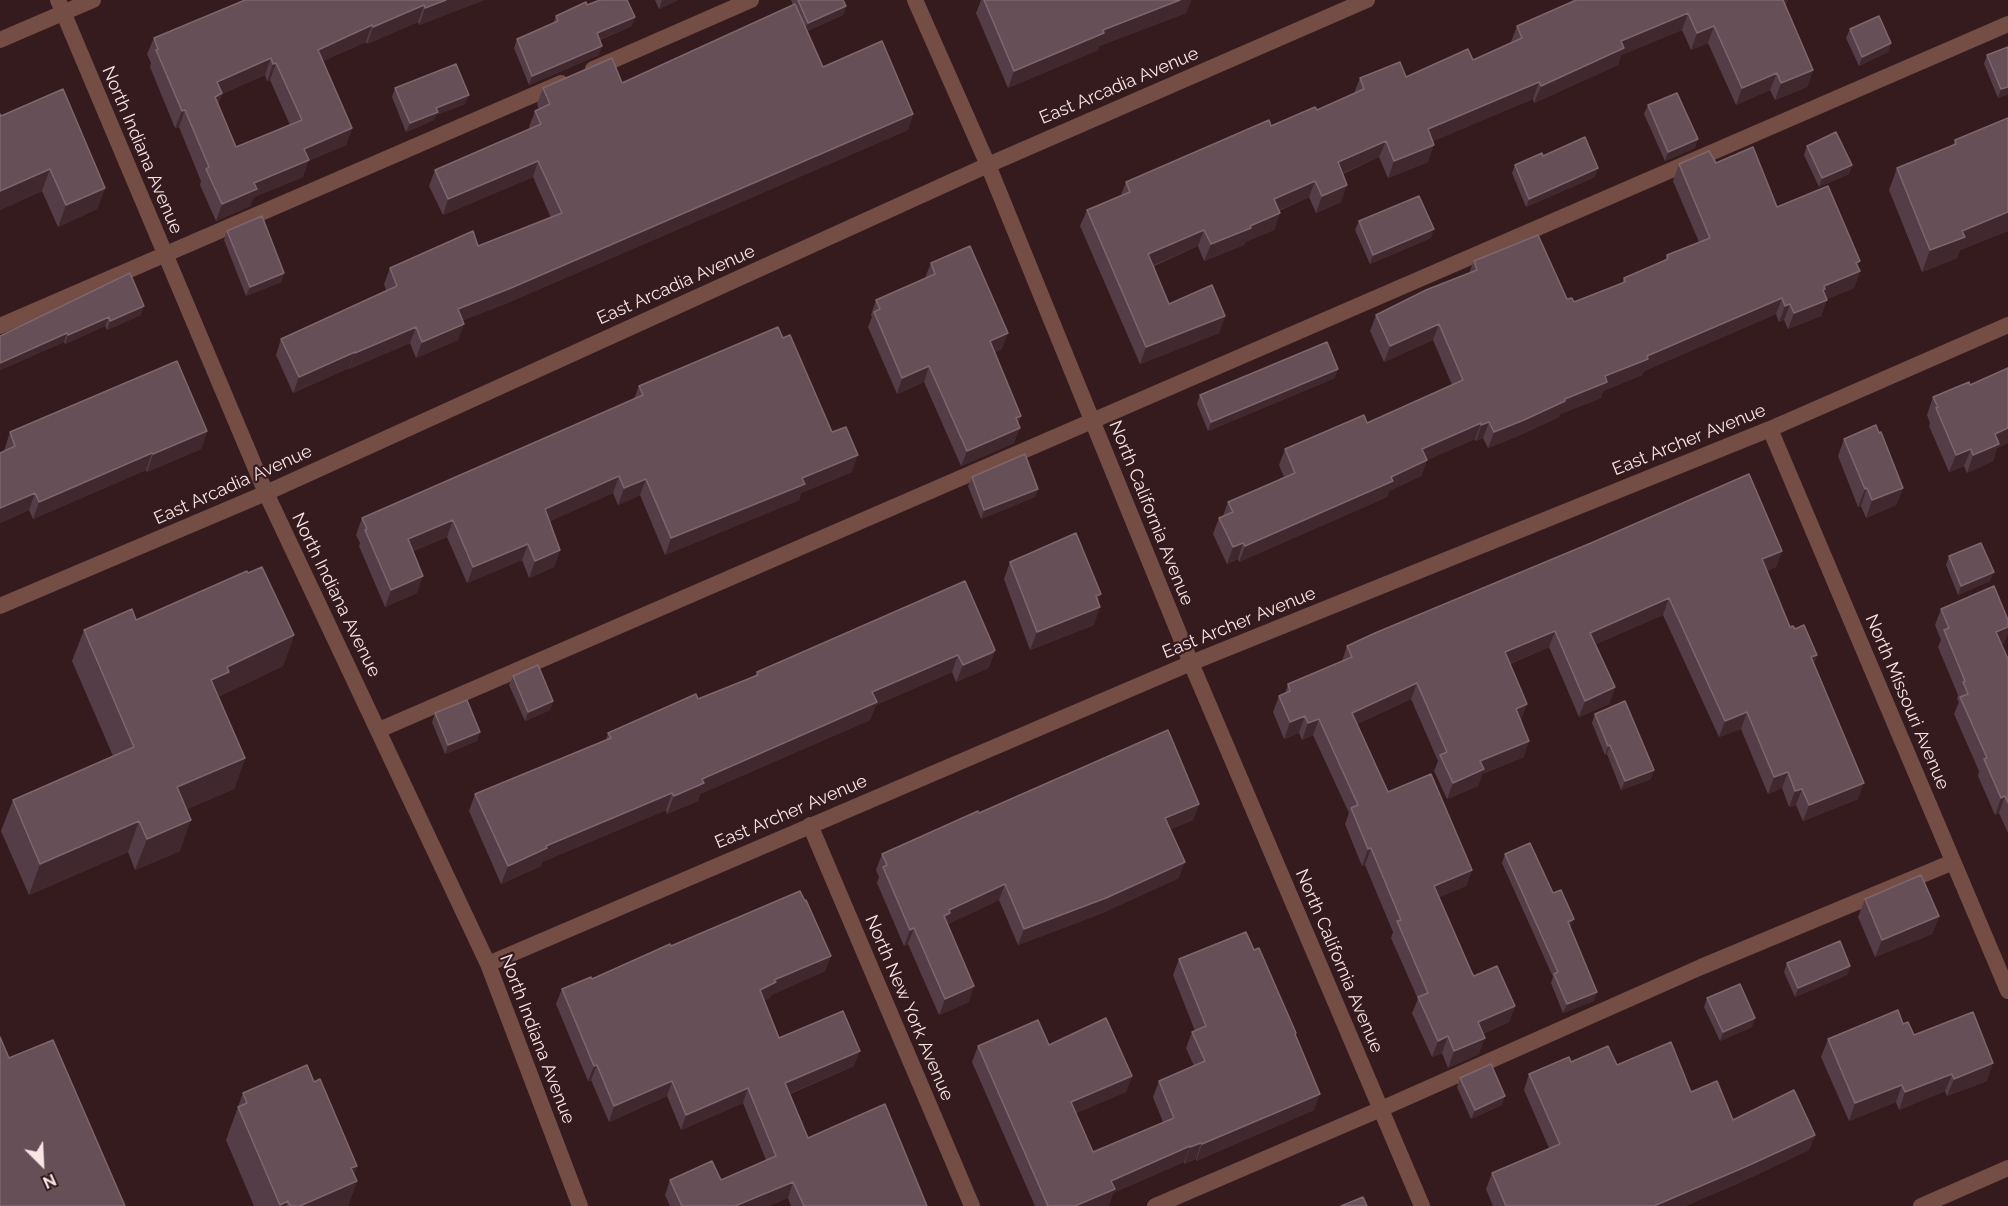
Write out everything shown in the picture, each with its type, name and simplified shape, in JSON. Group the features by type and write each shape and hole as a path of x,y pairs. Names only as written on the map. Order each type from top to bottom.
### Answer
{"street":[{"path":"0,40 60,6 93,0"},
{"path":"0,326 752,0"},
{"name":"North California Avenue","path":"915,0 988,165 1191,663 1422,1206"},
{"name":"East Arcadia Avenue","path":"0,606 266,493 988,165 1367,0"},
{"name":"North Indiana Avenue","path":"60,6 266,493 488,964 580,1206"},
{"path":"379,730 2008,24"},
{"name":"East Archer Avenue","path":"488,964 1191,663 1770,429 2008,325"},
{"name":"North Missouri Avenue","path":"1770,429 2008,991"},
{"name":"North New York Avenue","path":"810,825 972,1206"},
{"path":"1155,1206 1701,967 1953,862"},
{"path":"1921,1206 2008,1168"}],"building":[{"path":"245,0 446,0 425,8 424,5 373,27 372,25 318,50 352,128 304,149 309,160 254,183 257,189 222,204 206,169 209,167 185,110 182,111 156,50 158,49 154,38","holes":["271,58 273,64 276,63 302,120 236,147 215,97 222,93 217,82"]},
{"path":"600,0 627,0 635,17 597,33 602,46 532,76 517,39 558,21 556,16 586,2 587,5"},
{"path":"798,0 843,0 846,6 808,23"},
{"path":"984,0 1180,0 1103,30 1104,33 1014,71"},
{"path":"1576,0 1783,0 1813,70 1781,83 1777,73 1742,88 1714,26 1697,33 1688,13 1621,41 1624,48 1541,86 1539,82 1428,129 1434,145 1394,161 1386,141 1338,162 1347,185 1322,196 1315,181 1274,199 1280,213 1250,226 1251,228 1211,244 1204,230 1148,254 1169,304 1212,285 1225,316 1146,347 1087,210 1130,192 1126,182 1269,120 1271,126 1315,107 1317,110 1364,89 1360,78 1400,62 1406,77 1468,49 1473,60 1522,38 1517,26"},
{"path":"795,4 823,67 882,41 913,114 458,309 464,324 422,342 416,327 299,377 281,339 397,286 390,268 473,231 478,246 562,213 538,161 448,199 435,170 541,124 535,111 550,104 543,88 612,58 622,83"},
{"path":"1879,16 1891,43 1862,57 1850,29"},
{"path":"2008,47 2008,87 2001,89 1987,55"},
{"path":"456,64 469,95 436,108 438,112 410,123 395,88"},
{"path":"63,89 105,188 66,205 50,169 0,191 0,114 1,116"},
{"path":"1677,93 1698,139 1668,152 1648,105"},
{"path":"2008,118 2008,212 1962,231 1965,237 1930,250 1897,168 1956,144 1955,140"},
{"path":"1836,132 1852,165 1822,178 1807,146"},
{"path":"1585,137 1598,168 1529,199 1515,165 1542,153 1543,156"},
{"path":"1753,147 1777,207 1828,186 1860,261 1856,263 1860,271 1824,286 1823,290 1827,300 1794,313 1790,304 1785,306 1782,298 1647,356 1648,359 1605,376 1607,382 1565,399 1524,420 1494,432 1489,422 1481,425 1481,423 1422,449 1427,460 1391,477 1393,481 1245,546 1243,543 1233,547 1219,518 1233,512 1228,502 1295,473 1285,449 1364,415 1367,423 1463,380 1439,324 1390,346 1376,315 1426,290 1477,270 1474,261 1538,235 1567,299 1572,298 1574,302 1625,282 1624,278 1668,259 1667,255 1710,238 1679,164 1709,151 1716,163"},
{"path":"1419,196 1434,229 1373,255 1359,221"},
{"path":"262,216 284,273 250,287 227,231"},
{"path":"970,246 1008,333 990,341 1021,416 1016,418 1020,428 967,451 929,366 902,378 874,312 880,309 876,300 935,274 931,263"},
{"path":"130,273 144,306 110,321 109,317 68,335 67,333 0,363 0,336"},
{"path":"778,327 783,338 790,335 832,432 846,427 858,455 802,478 805,484 671,538 646,479 624,488 619,476 545,509 560,550 535,561 528,544 473,567 453,520 408,539 423,576 391,590 362,518 643,395 639,386"},
{"path":"1327,342 1338,369 1211,422 1200,395"},
{"path":"177,361 207,431 39,502 35,493 0,508 0,453 15,446 10,432"},
{"path":"2008,368 2008,428 1995,434 1999,444 1973,455 1971,449 1956,455 1933,397 1969,382 1970,385"},
{"path":"1876,425 1879,433 1881,432 1903,488 1872,500 1844,439"},
{"path":"1025,454 1038,489 984,510 972,477"},
{"path":"1749,474 1782,551 1762,559 1790,627 1793,626 1795,629 1804,625 1817,655 1811,657 1864,783 1809,805 1802,789 1795,791 1788,772 1774,777 1747,712 1725,721 1669,598 1590,633 1615,687 1585,701 1555,631 1505,652 1527,704 1516,709 1529,741 1480,761 1484,769 1453,783 1440,755 1447,752 1417,683 1352,713 1388,792 1431,774 1472,870 1434,886 1474,976 1497,966 1515,1006 1478,1022 1485,1038 1454,1051 1448,1036 1438,1041 1418,997 1428,993 1397,921 1401,920 1371,848 1368,849 1351,808 1358,805 1319,719 1308,723 1305,716 1290,722 1279,696 1290,691 1288,684 1352,657 1347,646"},
{"path":"1076,533 1101,594 1096,596 1100,607 1037,632 1010,562"},
{"path":"1981,543 1994,572 1961,586 1949,556"},
{"path":"262,567 294,635 227,667 229,672 211,680 245,758 177,787 191,820 147,839 139,821 40,864 13,800 134,747 84,630 132,609 136,620 247,571 248,573"},
{"path":"965,581 995,650 993,652 963,665 958,655 872,692 877,702 702,779 704,783 674,796 672,793 546,846 547,848 508,866 475,794 611,738 608,733 696,694 698,699 758,675 757,672"},
{"path":"1994,586 2008,620 2008,627 1996,632 2008,659 2008,803 2005,796 2001,798 1984,759 1987,758 1960,697 1968,694 1944,630 1949,628 1941,609"},
{"path":"538,665 553,701 528,712 513,676"},
{"path":"467,700 480,732 448,745 435,713"},
{"path":"1625,701 1654,770 1625,781 1595,714"},
{"path":"1168,730 1199,804 1165,818 1185,862 1106,898 1024,929 1005,884 949,910 950,913 944,916 974,986 945,999 914,928 910,930 883,867 887,865 882,854"},
{"path":"1530,843 1553,893 1561,890 1574,919 1568,922 1597,992 1567,1004 1554,974 1558,972 1505,854"},
{"path":"1921,875 1939,916 1882,940 1865,899"},
{"path":"800,891 831,956 774,980 776,982 760,990 779,1038 843,1011 860,1051 785,1083 808,1138 885,1104 927,1206 804,1206 793,1182 735,1206 682,1206 670,1180 712,1161 721,1180 776,1156 748,1088 686,1115 672,1081 614,1106 597,1065 594,1066 562,989 591,977 592,979 670,944 671,946"},
{"path":"1246,932 1254,950 1259,948 1320,1094 1202,1144 1190,1146 1111,1181 1115,1189 1075,1206 1048,1206 978,1046 1038,1020 1049,1045 1106,1018 1132,1076 1071,1102 1093,1152 1174,1118 1159,1081 1205,1061 1192,1032 1206,1026 1179,959"},
{"path":"1840,941 1850,966 1798,988 1787,963"},
{"path":"1740,984 1755,1018 1723,1032 1707,998"},
{"path":"1898,1010 1903,1024 1908,1022 1914,1035 1973,1012 1993,1063 1954,1079 1952,1074 1905,1092 1902,1085 1855,1103 1828,1039"},
{"path":"0,1037 9,1058 53,1040 125,1206 0,1206"},
{"path":"1671,1042 1691,1092 1717,1081 1733,1120 1794,1090 1815,1135 1654,1206 1506,1206 1492,1173 1560,1144 1529,1074 1569,1057 1571,1062 1608,1046 1617,1065"},
{"path":"1491,1064 1505,1096 1475,1110 1460,1078"},
{"path":"307,1065 314,1082 320,1079 357,1166 351,1168 357,1181 300,1206 290,1206 288,1201 280,1205 238,1107 247,1103 243,1093"},
{"path":"1363,1197 1367,1206 1341,1206"}]}
